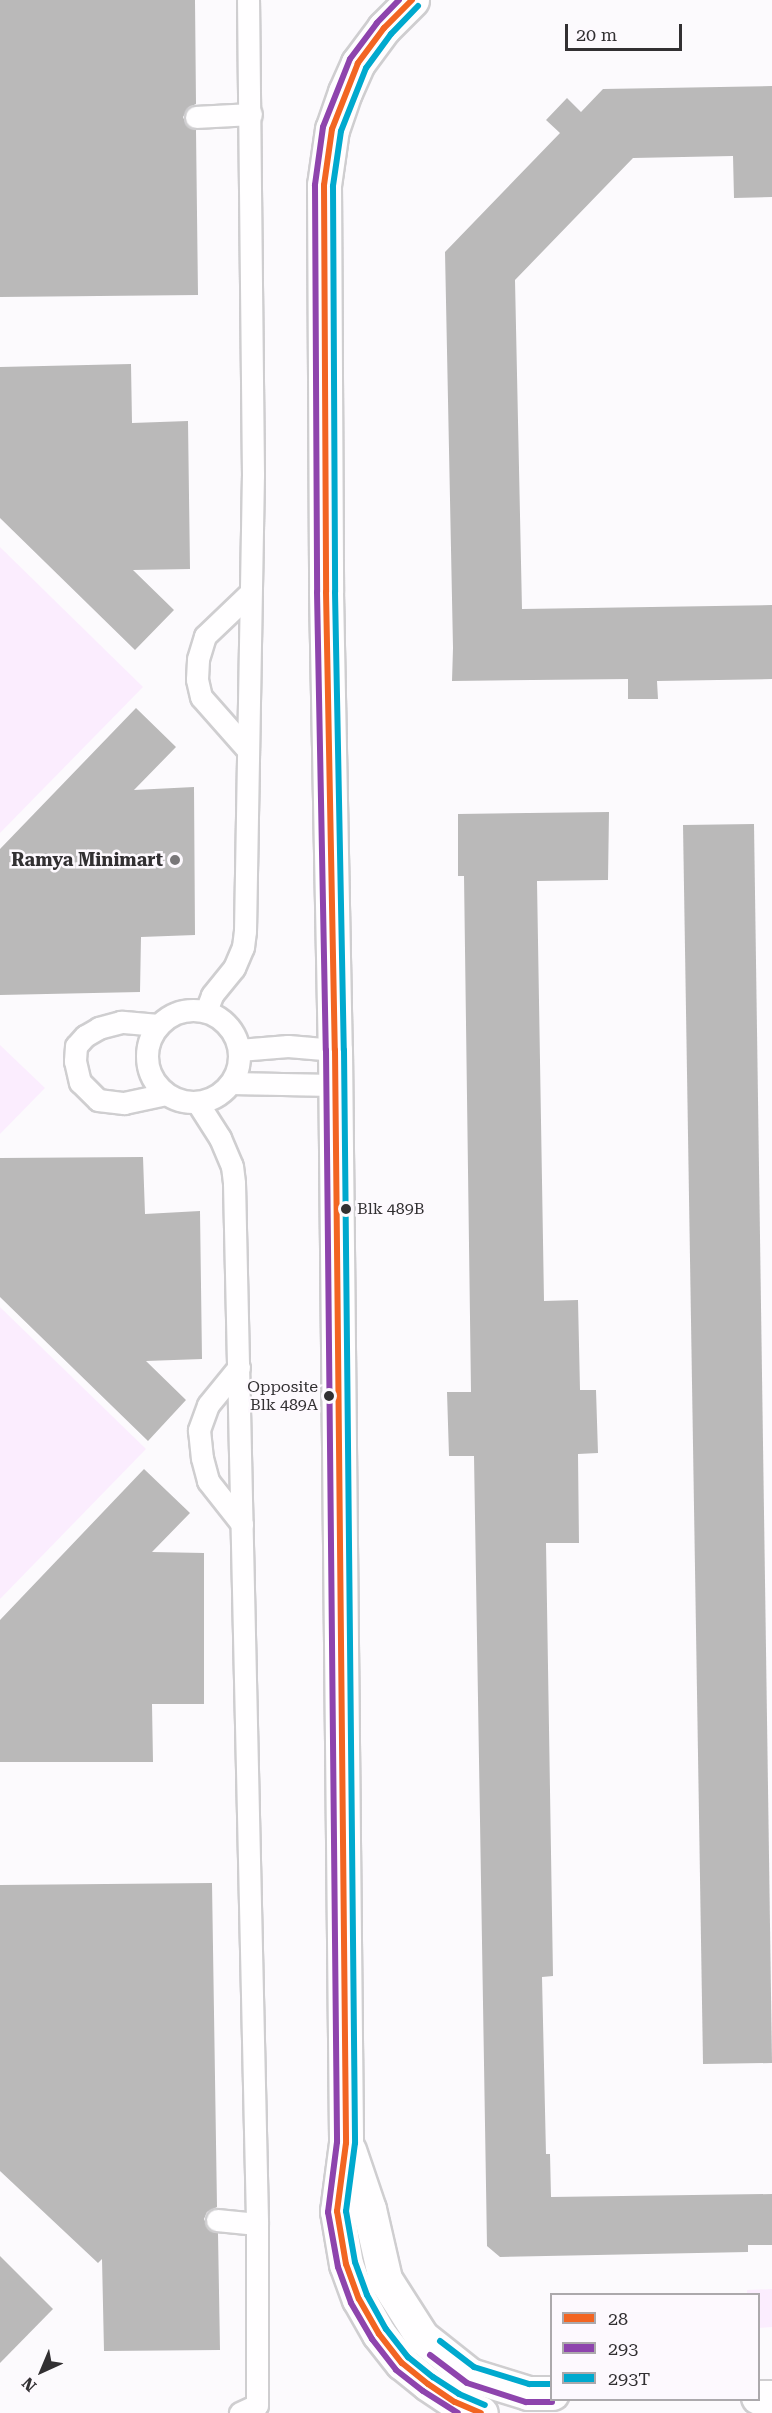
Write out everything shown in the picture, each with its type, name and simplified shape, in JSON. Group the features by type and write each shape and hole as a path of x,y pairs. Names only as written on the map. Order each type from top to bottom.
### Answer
{"street":[{"path":"412,0 384,28 358,63 333,129 324,185 326,580 335,1050 333,1085 346,2143 337,2211 346,2264 359,2299 379,2334 402,2363 455,2402 481,2413"},
{"path":"346,2143 369,2209 385,2279 422,2337 470,2375 528,2393 550,2393"}],"lane":[{"path":"206,1011 212,996 234,968 243,947 253,475 248,0"},
{"path":"196,117 251,114"},
{"path":"247,749 201,697 197,679 198,659 205,636 249,594"},
{"path":"180,1011 206,1011 222,1019 234,1033 239,1050 239,1067 231,1083 216,1096 197,1102 181,1101 166,1094 156,1084 147,1061 151,1035 158,1025 180,1011"},
{"path":"158,1025 121,1022 99,1028 85,1036 76,1046 75,1061 80,1082 98,1100 124,1103 166,1094"},
{"path":"239,1050 288,1046 335,1050"},
{"path":"231,1083 333,1085"},
{"path":"197,1102 220,1138 232,1166 234,1183 257,2224 257,2405 240,2413"},
{"path":"239,1366 208,1405 199,1430 202,1458 208,1481 242,1524"},
{"path":"217,2220 257,2224"}],"shaded area":[{"path":"0,547 143,687 0,833"},
{"path":"0,1045 45,1088 0,1134"},
{"path":"0,1307 146,1449 0,1599"},
{"path":"772,2289 772,2327 760,2328 760,2293 747,2293 747,2290"}],"building":[{"path":"0,0 195,0 196,104 189,107 183,117 186,124 196,130 198,295 0,297"},
{"path":"772,86 772,197 734,198 733,156 633,158 515,280 522,609 772,605 772,679 657,681 658,699 628,699 628,679 452,681 445,252 560,133 546,120 567,98 581,112 603,89"},
{"path":"131,364 132,423 188,421 190,569 133,570 174,610 135,650 0,518 0,367"},
{"path":"136,708 176,747 134,790 194,787 195,935 141,937 140,992 0,995 0,849"},
{"path":"609,812 608,880 537,881 544,1301 578,1300 580,1390 596,1390 598,1453 578,1454 579,1543 546,1543 553,1976 542,1977 546,2154 550,2154 551,2197 772,2194 772,2245 748,2245 748,2252 500,2257 487,2246 474,1456 449,1456 447,1392 471,1392 464,876 458,876 458,814"},
{"path":"754,824 772,2063 703,2064 683,825"},
{"path":"143,1157 145,1214 200,1211 202,1359 146,1361 186,1400 148,1441 0,1297 0,1158"},
{"path":"144,1469 190,1513 152,1552 204,1553 204,1704 152,1704 153,1762 0,1762 0,1620"},
{"path":"212,1883 217,2207 207,2212 204,2219 209,2230 218,2233 220,2350 104,2351 102,2259 98,2263 0,2171 0,1885"},
{"path":"0,2256 53,2309 0,2363"}],"transit line":[{"name":"293","path":"399,0 377,23 350,59 323,127 315,185 317,592 326,1050 337,2142 328,2212 338,2267 351,2303 372,2339 396,2370 423,2391 458,2413"},
{"name":"28","path":"412,0 384,28 358,63 332,129 324,185 326,592 335,1050 346,2143 337,2211 346,2264 359,2299 379,2334 402,2363 428,2384 455,2402 481,2413"},
{"name":"293T","path":"418,6 391,34 366,68 341,131 333,186 335,592 344,1050 355,2143 346,2211 355,2262 367,2295 386,2329 408,2357 433,2377 459,2394 485,2405"},
{"name":"293T","path":"440,2341 474,2367 529,2384 550,2384"},
{"name":"293","path":"430,2355 467,2383 526,2402 552,2402"}],"place":[{"name":"Ramya Minimart","path":"175,860"},
{"name":"Blk 489B","path":"346,1209"},
{"name":"Opposite Blk 489A","path":"329,1396"}]}
